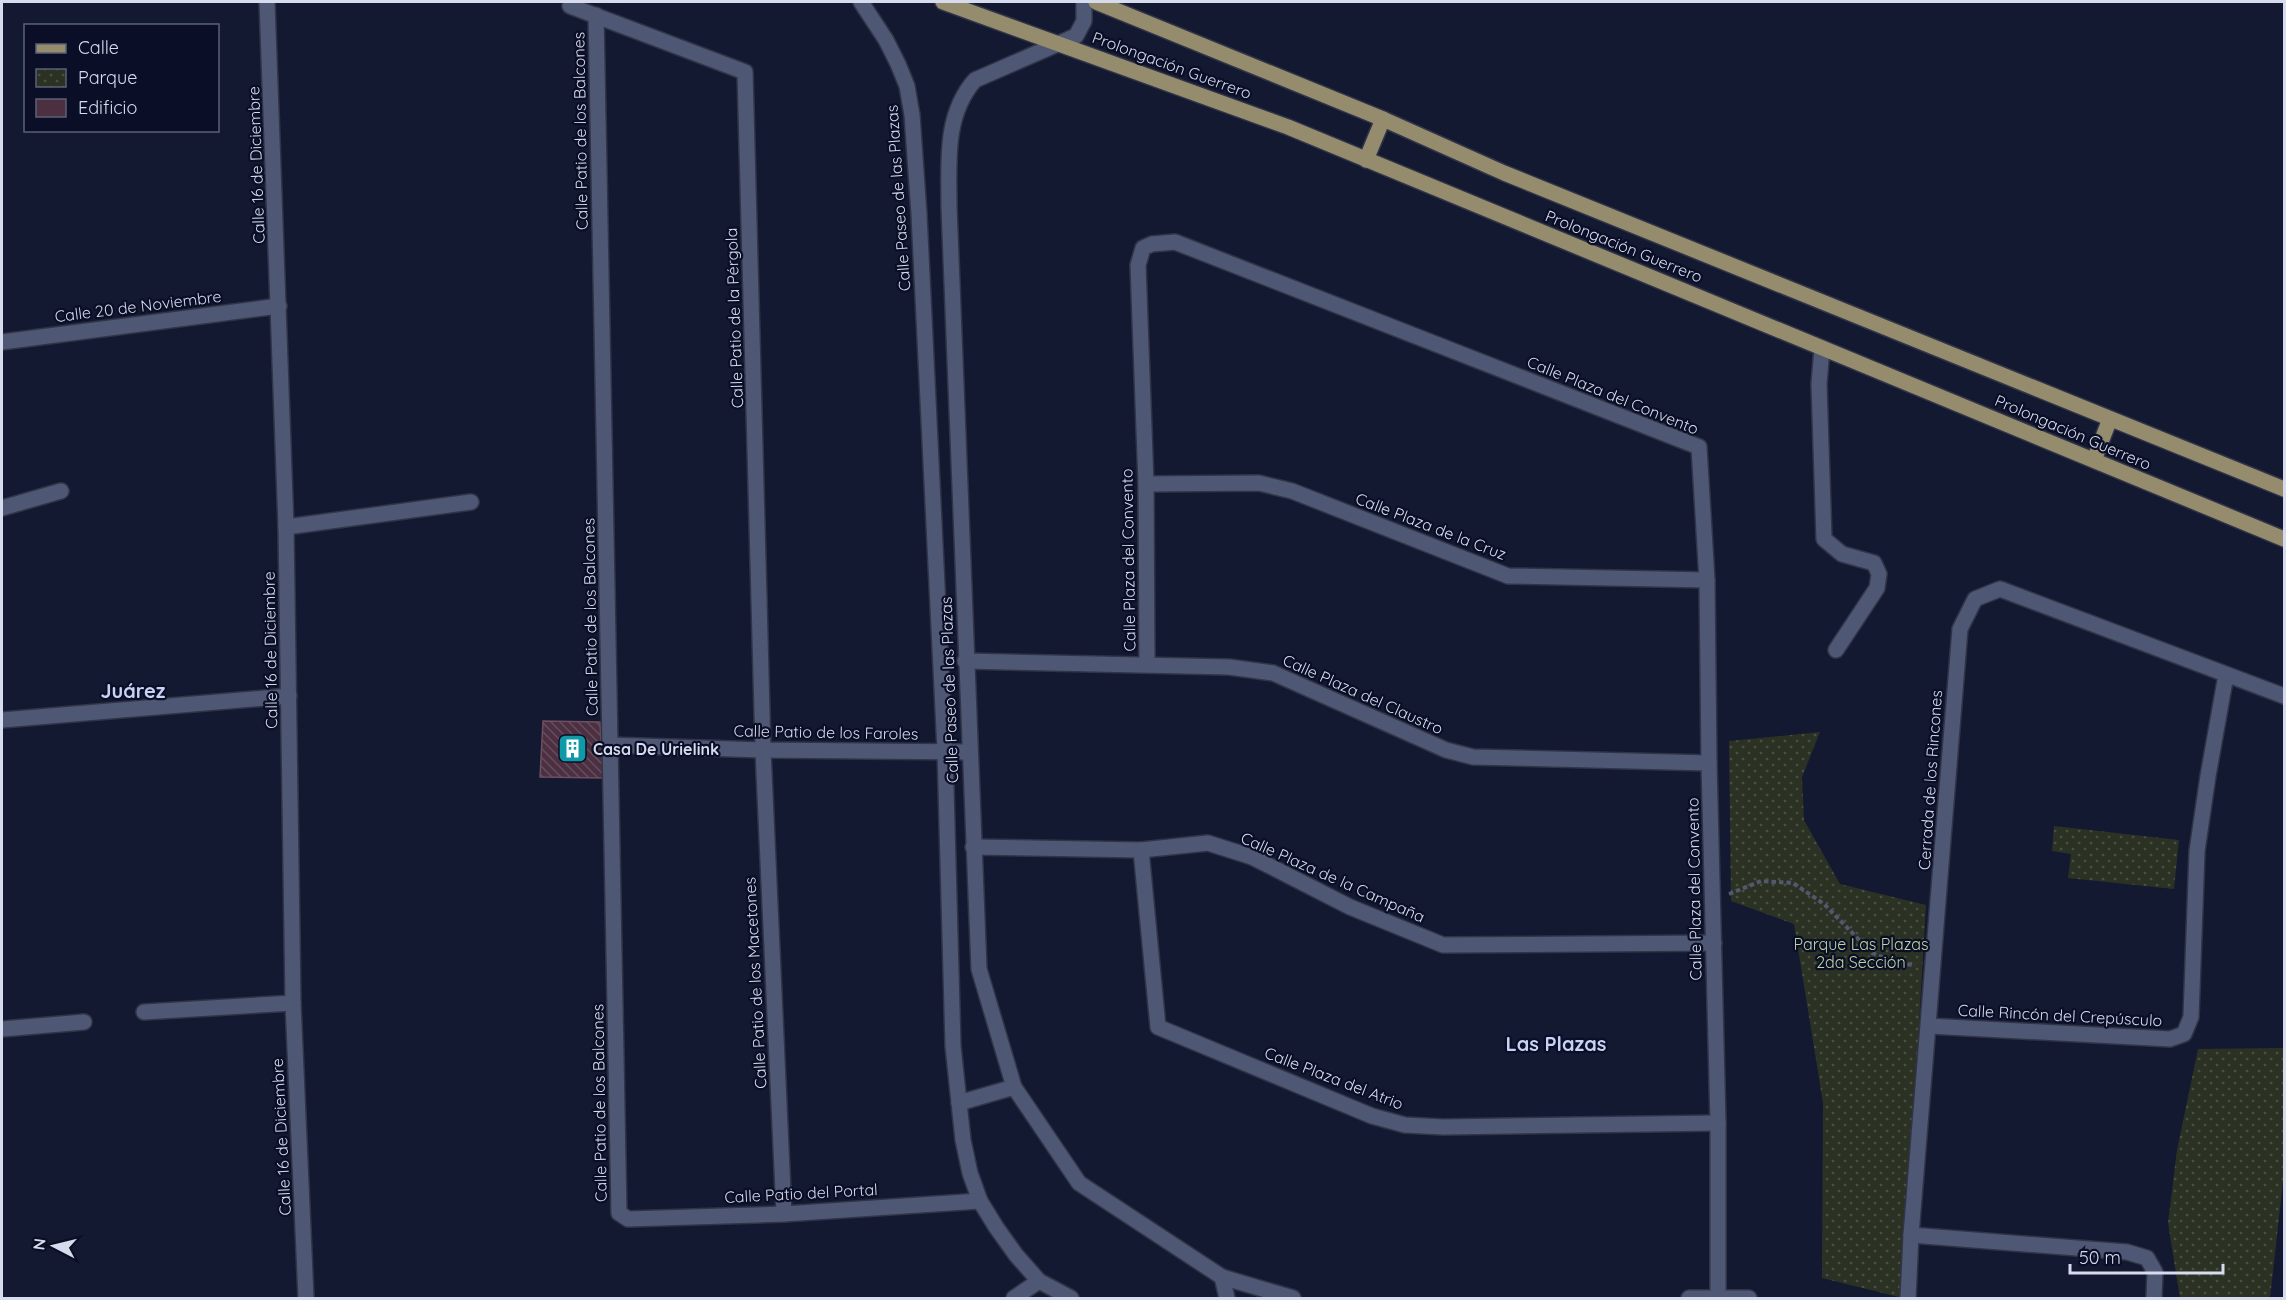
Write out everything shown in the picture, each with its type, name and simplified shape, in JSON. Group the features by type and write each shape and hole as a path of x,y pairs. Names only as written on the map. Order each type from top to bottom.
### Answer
{"main road":[{"name":"Prolongación Guerrero","path":"943,2 1288,127 2284,539"},
{"name":"Prolongación Guerrero","path":"1096,2 1383,119 1504,173 2284,489"},
{"path":"1366,160 1383,119"},
{"path":"2094,460 2110,419"}],"street":[{"name":"Calle 16 de Diciembre","path":"267,2 286,527 293,1003 306,1299"},
{"name":"Calle Paseo de las Plazas","path":"861,2 886,40 898,64 907,86 912,115 919,214 945,752 953,1046 963,1140 970,1173 980,1201 996,1227 1016,1255 1040,1281 1071,1299"},
{"name":"Calle Paseo de las Plazas","path":"1084,2 1085,11 1081,29 1076,36 975,80 957,106 952,126 949,207 965,661 979,969 1014,1087 1079,1183 1222,1277 1293,1299"},
{"name":"Calle Patio de la Pérgola","path":"570,6 745,72 763,750"},
{"name":"Calle Patio de los Balcones","path":"596,15 619,1213 624,1217"},
{"name":"Calle Plaza del Convento","path":"1147,664 1146,484 1138,265 1143,248 1152,244 1175,242 1699,447 1707,580 1718,1123 1718,1298"},
{"name":"Calle 20 de Noviembre","path":"2,342 279,306"},
{"path":"1822,348 1819,384 1824,539 1842,554 1874,563 1879,574 1877,588 1836,650"},
{"name":"Calle Plaza de la Cruz","path":"1146,484 1259,483 1292,491 1508,576 1707,580"},
{"path":"2,507 61,491"},
{"path":"286,527 471,502"},
{"name":"Cerrada de los Rincones","path":"1908,1299 1911,1235 1960,629 1975,598 2000,589 2284,696"},
{"name":"Calle Plaza del Claustro","path":"965,661 1229,667 1273,673 1446,750 1473,757 1709,763"},
{"name":"Calle Rincón del Crepúsculo","path":"1929,1026 2170,1039 2184,1034 2190,1017 2197,851 2226,675"},
{"path":"2,720 289,696"},
{"name":"Calle Patio de los Faroles","path":"610,745 763,750 969,752"},
{"name":"Calle Patio de los Macetones","path":"763,750 784,1214"},
{"name":"Calle Plaza de la Campaña","path":"973,848 1141,850 1208,843 1252,857 1350,907 1443,945 1714,943"},
{"name":"Calle Plaza del Atrio","path":"1141,850 1158,1027 1372,1116 1405,1125 1443,1127 1718,1123"},
{"path":"144,1012 293,1003"},
{"path":"2,1029 84,1023"},
{"path":"959,1103 1014,1087"},
{"name":"Calle Patio del Portal","path":"624,1217 628,1219 784,1214 980,1201"},
{"path":"1911,1235 2127,1252 2147,1258 2154,1272 2154,1299"},
{"path":"1222,1277 1227,1299"},
{"path":"1014,1299 1040,1281"},
{"path":"1689,1299 1749,1299"}],"path":[{"path":"1712,901 1761,881 1793,883 1824,904 1872,953 1897,963 1934,968"}],"green space":[{"name":"Parque Las Plazas 2da Sección","path":"1820,732 1802,777 1804,820 1840,884 1926,905 1903,1298 1822,1278 1823,1103 1794,924 1731,901 1729,741"},
{"path":"2054,826 2179,840 2174,889 2068,878 2071,854 2052,851"},
{"path":"2284,1048 2284,1173 2270,1298 2180,1298 2168,1223 2177,1150 2198,1049"}],"building":[{"name":"Casa De Urielink","path":"543,721 600,722 603,778 540,777"}],"place":[{"name":"Casa De Urielink","path":"572,749"}],"district":[{"name":"Juárez","path":"133,690"},
{"name":"Las Plazas","path":"1556,1043"}]}
